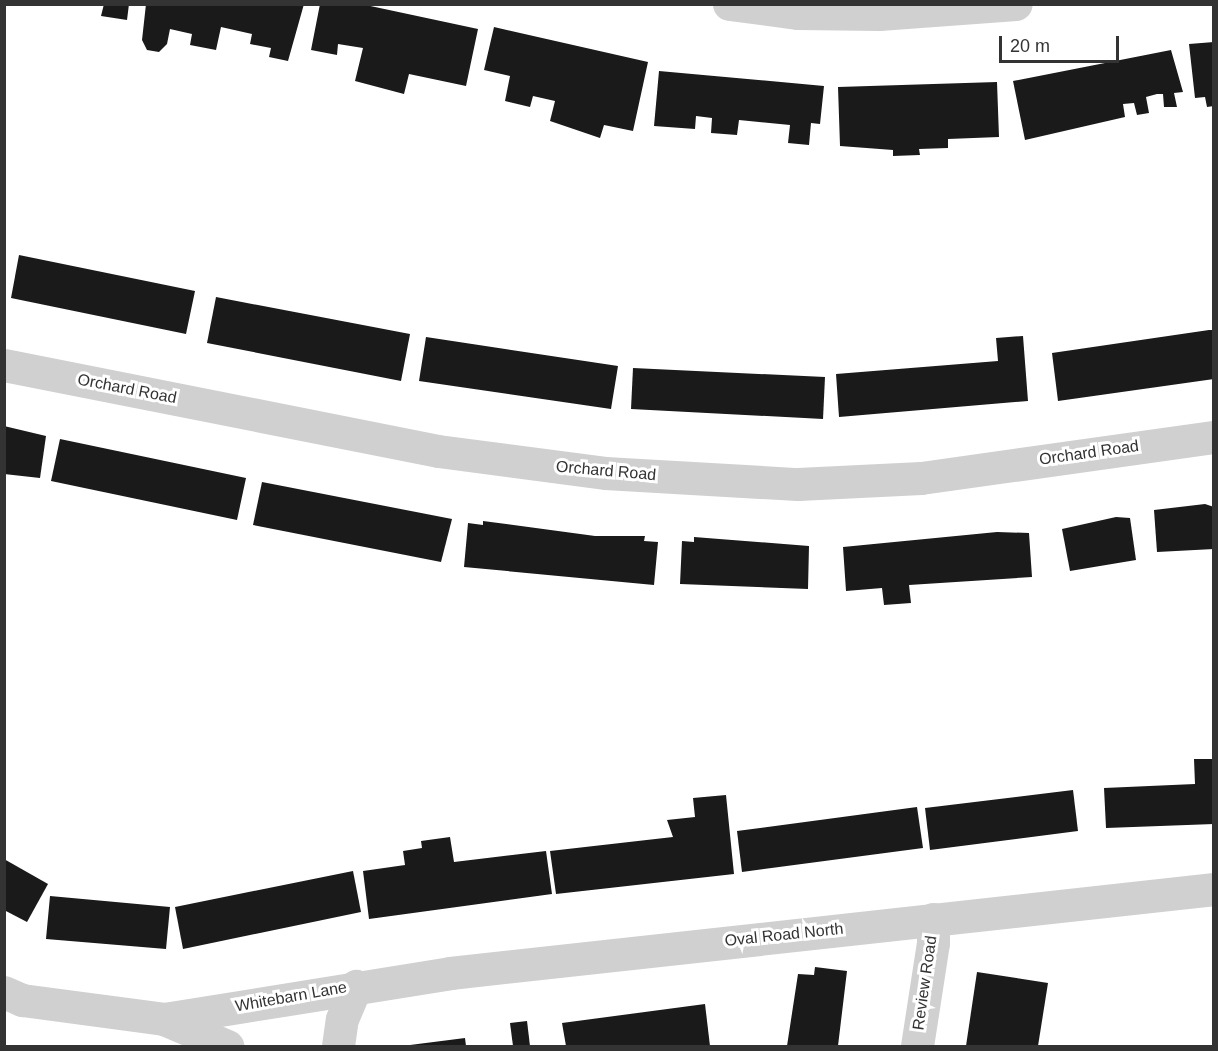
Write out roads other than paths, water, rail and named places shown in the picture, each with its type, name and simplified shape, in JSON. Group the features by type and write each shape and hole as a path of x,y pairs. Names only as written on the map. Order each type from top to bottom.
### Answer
{"street":[{"path":"729,4 798,13 879,14 1016,4"},
{"name":"Orchard Road","path":"4,365 438,451 605,473 798,484 921,478 1214,437"},
{"name":"Oval Road North","path":"356,986 1214,889"},
{"name":"Review Road","path":"917,1047 933,943 933,919"},
{"name":"Whitebarn Lane","path":"4,992 22,1000 164,1018 356,986"},
{"name":"Whitebarn Lane","path":"338,1047 342,1018 356,986"},
{"name":"Whitebarn Lane","path":"164,1018 227,1047"}]}
